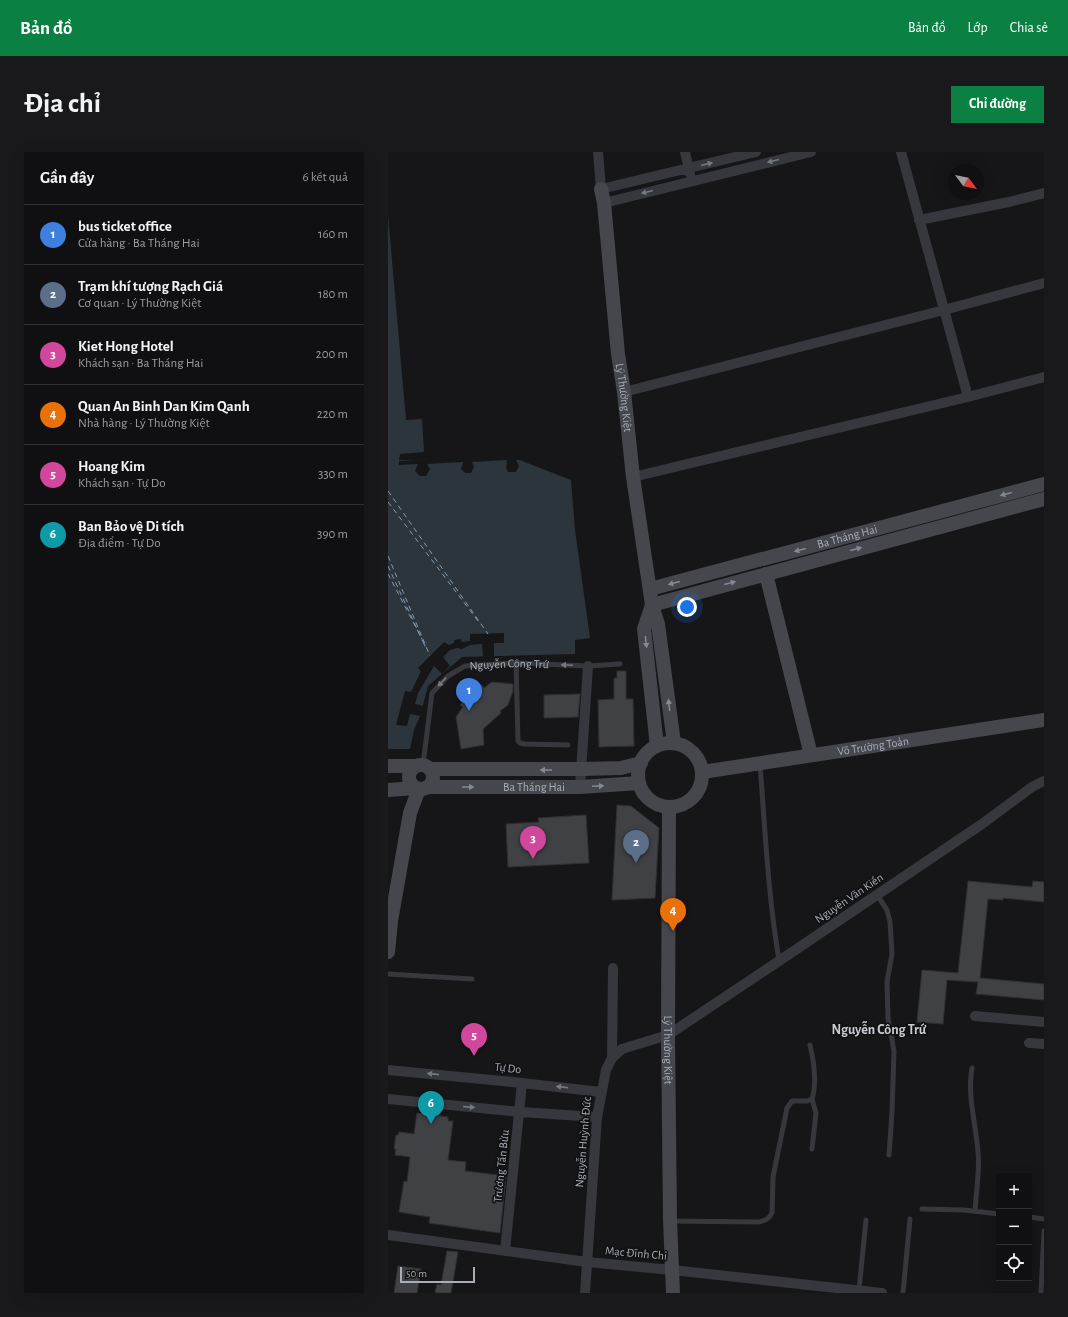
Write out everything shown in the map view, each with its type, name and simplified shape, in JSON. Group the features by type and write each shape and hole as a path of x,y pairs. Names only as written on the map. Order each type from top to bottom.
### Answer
{"street":[{"path":"598,152 600,189 756,152"},
{"path":"685,152 688,169 693,181"},
{"path":"604,203 811,152"},
{"path":"901,152 968,398"},
{"name":"Lý Thường Kiệt","path":"600,189 604,203 618,354 624,392 633,477 652,605 658,624 674,743"},
{"path":"919,220 1009,202 1044,192"},
{"path":"624,392 1044,283"},
{"path":"633,477 968,398 1044,377"},
{"name":"Ba Tháng Hai","path":"652,605 766,574 1044,484"},
{"name":"Ba Tháng Hai","path":"650,590 908,528 1044,498"},
{"path":"766,574 811,755"},
{"path":"652,605 644,629 656,746"},
{"path":"580,787 588,666"},
{"name":"Võ Trường Toản","path":"702,772 1044,720"},
{"path":"674,743 684,746 693,752 699,761 702,772 701,783 697,793 690,801 680,806 669,807 659,805 650,800 644,793 639,783 639,773 641,763 645,756 656,746 674,743"},
{"name":"Ba Tháng Hai","path":"393,766 581,769 621,768 641,763"},
{"path":"388,952 391,921 410,813 421,788 433,777 423,767 411,770 409,778 410,782 421,788"},
{"name":"Nguyễn Văn Kiến","path":"668,1035 779,962 982,824 1032,787 1044,781"},
{"name":"Ba Tháng Hai","path":"393,790 421,788 580,787 639,783"},
{"name":"Lý Thường Kiệt","path":"669,807 668,1035 670,1220 673,1293"},
{"path":"612,1058 613,968"},
{"path":"975,1016 1044,1022"},
{"path":"612,1058 622,1049 668,1035"},
{"path":"1029,1043 1044,1044"},
{"name":"Nguyễn Huỳnh Đức","path":"585,1293 597,1117 606,1070 612,1058"},
{"name":"Tự Do","path":"388,1070 601,1092"},
{"name":"Trương Tấn Bửu","path":"505,1252 522,1083"},
{"path":"388,1099 520,1112 597,1117"},
{"name":"Mạc Đĩnh Chi","path":"388,1235 505,1252 672,1270 815,1289 847,1291 859,1290 882,1293"}],"lane":[{"name":"Nguyễn Công Trứ","path":"423,767 432,692 448,676 465,666 516,663 588,666 620,664"},
{"path":"516,663 518,741 525,744 568,745"},
{"path":"760,763 768,877 773,925 779,962"},
{"path":"877,895 887,910 892,954 887,982 888,1018 894,1051 889,1155"},
{"path":"388,974 472,979"},
{"path":"810,1045 814,1078 812,1099 816,1113 812,1149"},
{"path":"972,1068 970,1079 978,1153 975,1211"},
{"path":"670,1220 759,1222 770,1218 772,1213 774,1177 787,1108 792,1101 812,1099"},
{"path":"922,1210 951,1209 996,1214"},
{"path":"1032,1218 1044,1219"},
{"path":"903,1293 910,1219"},
{"path":"859,1290 866,1220"},
{"path":"1041,1293 1044,1231"}],"shaded area":[{"path":"388,215 406,420 422,419 424,452 400,454 399,460 517,459 571,480 575,530 590,638 575,640 575,654 462,657 428,686 420,716 414,730 410,749 388,749"}],"pier":[{"path":"469,457 518,457 524,460 516,460 519,466 516,472 508,472 506,467 507,460 472,462 474,467 471,473 465,473 461,469 463,462 427,464 430,469 426,476 420,476 415,471 418,464 399,465 399,461"},
{"path":"504,633 504,643 494,643 494,657 483,657 482,644 470,645 462,649 457,648 450,650 443,657 450,666 442,674 434,666 418,693 415,704 423,706 420,716 410,714 407,726 396,725 405,691 411,692 421,671 418,668 444,642 449,645 454,643 454,640 461,639 462,642 470,641 470,634"}],"building":[{"path":"617,671 626,671 626,699 633,699 634,746 599,747 598,700 614,699 614,678 617,678"},
{"path":"492,682 513,684 513,691 508,705 500,711 501,713 483,729 484,745 461,749 456,717 463,707 460,705 481,684 484,688"},
{"path":"580,694 578,717 544,718 544,695"},
{"path":"617,805 631,806 659,828 655,898 612,900"},
{"path":"586,815 589,863 508,867 506,824 539,822 538,818"},
{"path":"968,881 1032,887 1033,881 1044,882 1044,902 1003,898 1003,900 988,899 980,978 1044,984 1044,1000 976,994 978,982 947,980 943,1024 917,1022 922,970 958,973"},
{"path":"417,1113 448,1117 448,1121 453,1121 448,1160 466,1162 465,1171 506,1176 500,1233 429,1223 430,1217 399,1212 404,1181 407,1182 410,1157 395,1155 396,1149 394,1149 396,1135 398,1135 399,1132 414,1134"},
{"path":"447,1251 458,1252 451,1293 435,1293 437,1284 441,1285"},
{"path":"398,1266 421,1269 417,1293 394,1293"}],"ferry route":[{"path":"388,491 488,634"},
{"path":"388,502 478,621"},
{"path":"388,556 430,656"},
{"path":"388,566 423,642"},
{"path":"388,574 422,639"},
{"path":"423,642 426,648"}],"place":[{"name":"bus ticket office","path":"469,711"},
{"name":"Kiet Hong Hotel","path":"533,859"},
{"name":"Trạm khí tượng Rạch Giá","path":"636,863"},
{"name":"Quan An Binh Dan Kim Qanh","path":"673,931"},
{"name":"Hoang Kim","path":"474,1056"},
{"name":"Ban Bảo vệ Di tích","path":"431,1124"}],"district":[{"name":"Nguyễn Công Trứ","path":"879,1030"}]}
